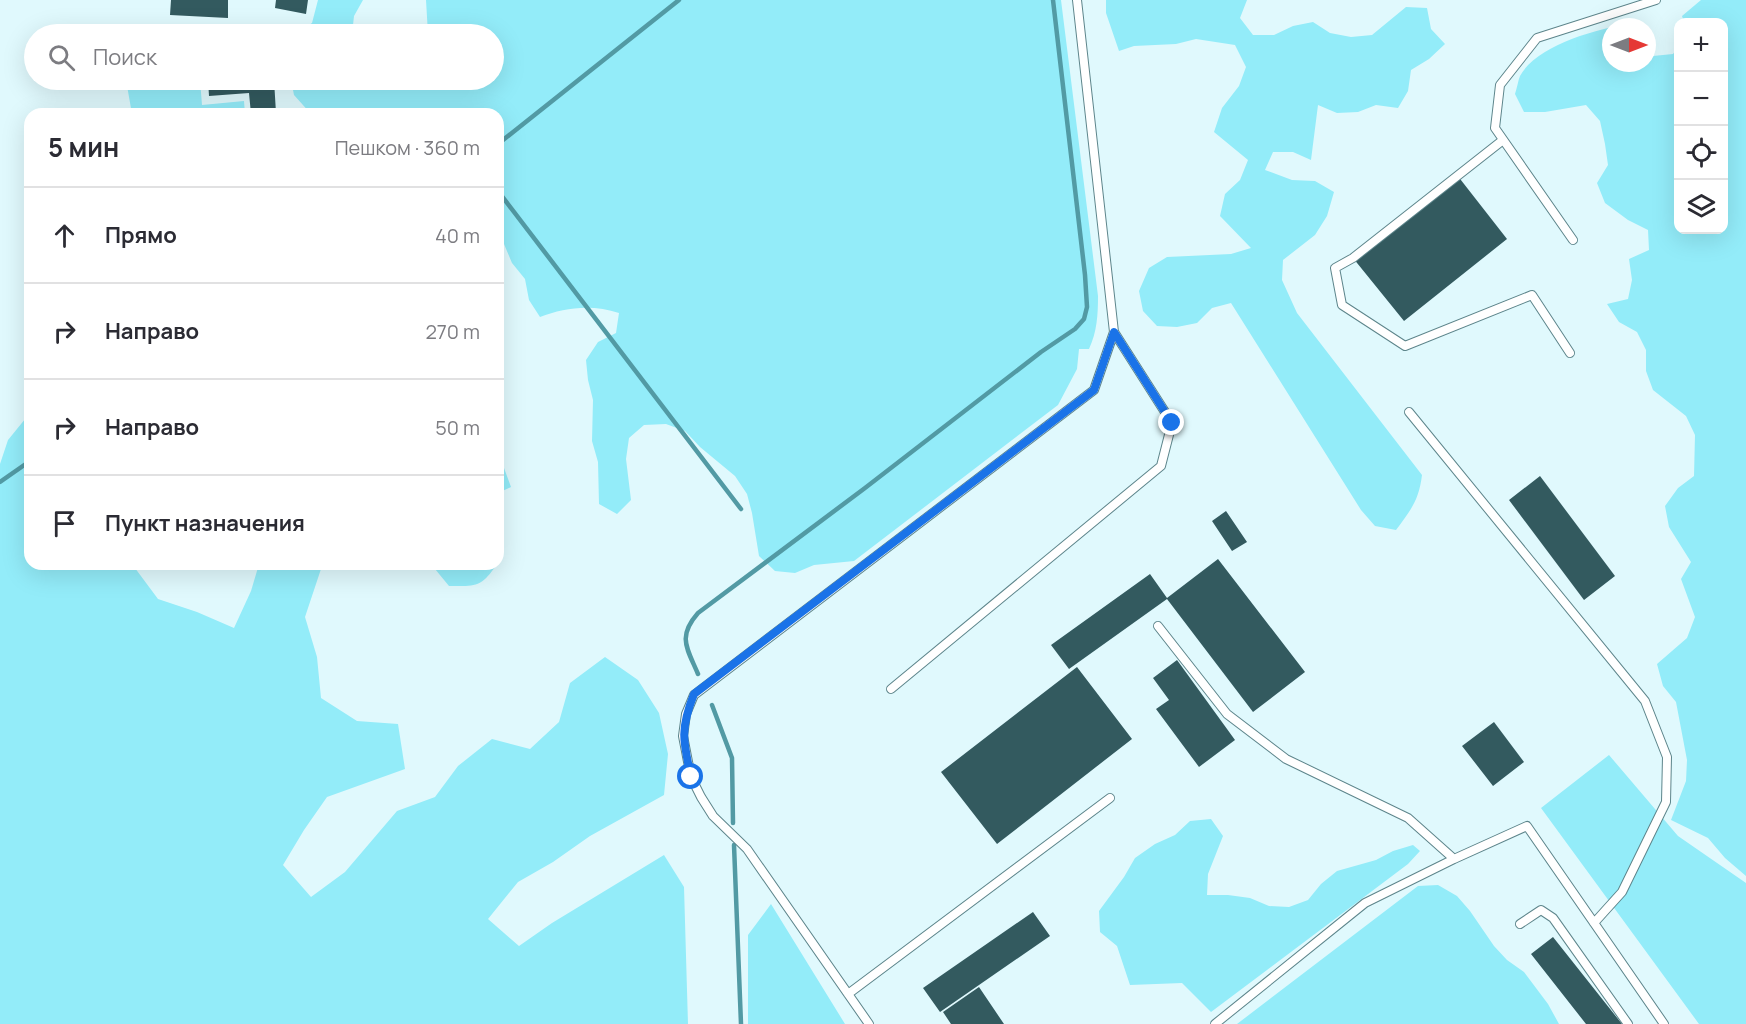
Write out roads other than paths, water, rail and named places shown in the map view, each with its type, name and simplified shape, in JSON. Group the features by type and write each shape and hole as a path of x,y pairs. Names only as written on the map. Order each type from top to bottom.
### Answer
{"lane":[{"path":"869,1024 747,849 713,816 700,797 691,777 683,735 686,714 694,694 1094,390 1114,332 1077,0"},
{"path":"1573,240 1495,128 1500,85 1537,38 1656,0"},
{"path":"1503,140 1353,258 1335,268 1342,305 1405,346 1532,295 1570,353"},
{"path":"891,689 1161,466 1172,423 1114,332"},
{"path":"1409,412 1645,701 1667,757 1666,802 1622,892 1594,923"},
{"path":"1158,626 1227,714 1286,759 1408,818 1454,859"},
{"path":"848,994 1110,798"},
{"path":"1215,1024 1365,903 1527,826 1664,1024"},
{"path":"1520,924 1540,910 1553,918 1628,1024"}],"waterway":[{"path":"504,139 679,0"},
{"path":"698,674 686,643 688,629 698,613 1041,352 1075,329 1084,319 1087,307 1085,275 1053,0"},
{"path":"504,199 741,509"},
{"path":"0,482 24,465"},
{"path":"712,705 732,758 733,823"},
{"path":"734,845 741,1024"}]}
